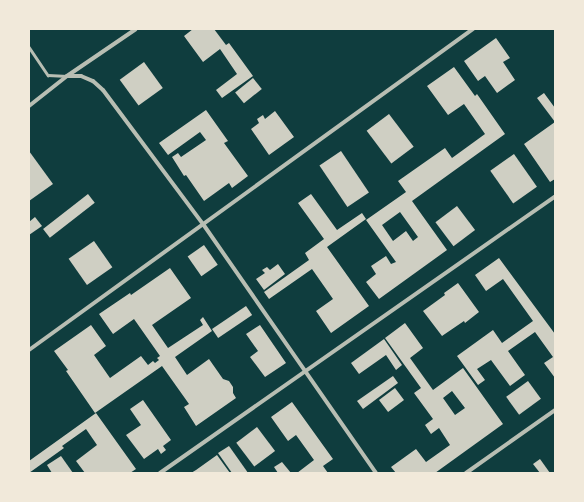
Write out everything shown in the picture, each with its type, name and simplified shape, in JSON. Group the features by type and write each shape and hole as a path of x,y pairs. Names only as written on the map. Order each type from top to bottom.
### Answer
{"street":[{"path":"29,106 67,76 136,29"},
{"path":"29,350 473,29"},
{"path":"67,76 81,76 93,80 103,90 203,224 304,372 376,473"},
{"path":"160,473 555,196"},
{"path":"466,473 555,410"}],"lane":[{"path":"29,47 48,75 67,76"}],"building":[{"path":"193,29 214,29 226,45 229,43 253,76 222,98 216,90 237,74 220,49 203,62 184,36"},
{"path":"496,38 510,58 503,62 515,80 497,93 485,76 478,81 464,61"},
{"path":"144,62 163,88 139,106 120,80"},
{"path":"454,67 475,96 477,94 505,134 412,201 447,250 379,299 366,282 376,274 371,266 386,256 391,264 396,262 366,220 406,192 398,181 445,148 452,158 485,134 464,104 448,115 427,86","holes":["400,212 418,237 413,241 406,231 393,241 382,225"]},
{"path":"253,78 262,89 244,103 235,92"},
{"path":"544,93 555,108 555,122 537,98"},
{"path":"206,110 228,141 224,143 248,176 232,188 229,183 204,201 186,175 184,176 172,157 178,153 181,157 206,140 200,132 168,155 159,143"},
{"path":"275,111 294,137 269,155 251,129 259,123 257,119 263,115 265,119"},
{"path":"389,114 414,147 391,164 367,131"},
{"path":"555,122 555,179 550,182 524,144"},
{"path":"29,151 53,184 29,201"},
{"path":"341,151 369,192 347,207 319,166"},
{"path":"514,154 537,187 513,203 490,171"},
{"path":"88,194 95,203 50,238 43,229"},
{"path":"311,194 337,230 362,213 366,219 327,247 369,306 331,333 316,311 333,299 312,269 269,299 264,292 309,260 305,253 324,239 298,203"},
{"path":"457,206 475,230 453,246 435,222"},
{"path":"35,217 42,226 29,235 29,222"},
{"path":"94,241 112,267 87,285 69,259"},
{"path":"204,245 218,265 201,276 188,256"},
{"path":"499,258 555,334 555,378 544,363 553,357 535,332 508,351 525,375 510,386 491,360 477,369 485,380 478,385 457,356 493,330 502,343 533,321 503,279 486,291 475,275"},
{"path":"278,264 285,274 264,290 256,279 265,273 262,270 267,267 270,270"},
{"path":"170,268 191,298 152,325 168,348 203,325 200,320 203,317 212,331 175,357 187,375 209,359 223,379 229,381 233,387 233,393 236,398 196,426 184,407 189,404 162,366 95,413 54,351 91,325 106,346 94,355 110,378 141,356 148,365 153,361 155,363 159,360 157,358 160,356 134,319 113,334 99,314 130,293 131,295"},
{"path":"458,283 479,312 465,323 464,321 442,336 423,311 445,295 444,293"},
{"path":"246,306 252,315 218,338 212,329"},
{"path":"405,323 423,348 410,358 433,390 463,368 503,424 435,473 396,473 391,467 416,449 426,462 450,445 439,428 431,434 425,425 433,419 414,393 421,388 385,338","holes":["452,391 465,408 455,415 443,398"]},
{"path":"260,325 286,363 265,377 250,357 258,351 246,334"},
{"path":"384,339 402,365 396,370 386,355 359,374 351,363"},
{"path":"393,376 398,383 363,409 357,401"},
{"path":"528,381 541,399 519,415 506,397"},
{"path":"395,388 404,400 388,412 379,400"},
{"path":"143,400 171,440 163,446 166,450 161,454 158,449 144,459 126,435 141,425 130,409"},
{"path":"292,402 333,459 323,466 328,473 297,473 314,460 296,435 288,441 271,417"},
{"path":"96,413 136,469 130,473 85,473 76,461 97,445 86,429 62,446 64,448 29,473 29,461"},
{"path":"257,427 275,451 254,467 236,443"},
{"path":"229,446 248,473 232,473 218,453"},
{"path":"217,455 230,473 191,473 196,470"},
{"path":"61,456 73,473 52,473 47,465"},
{"path":"540,459 550,473 540,473 533,464"},
{"path":"282,462 291,473 278,473 274,467"}]}
